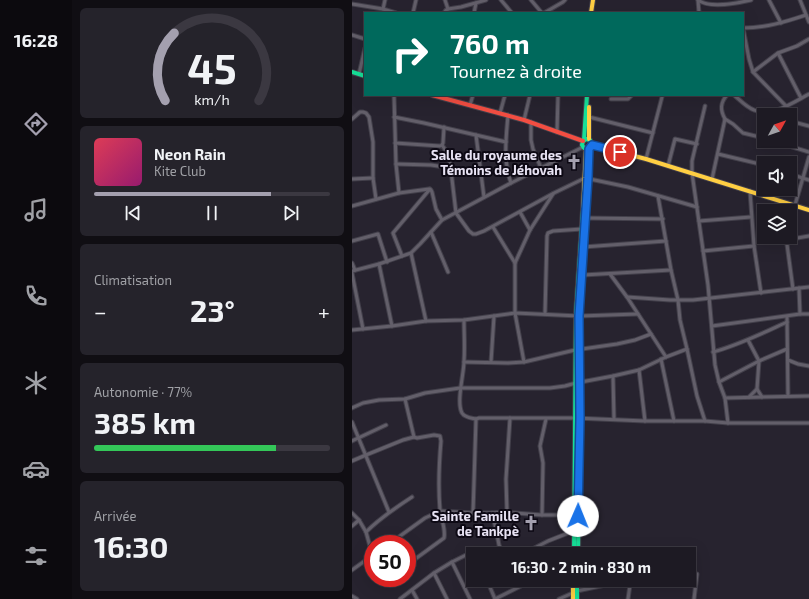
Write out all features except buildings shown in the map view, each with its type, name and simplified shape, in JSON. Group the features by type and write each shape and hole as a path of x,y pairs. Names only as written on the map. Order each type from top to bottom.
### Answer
{"main road":[{"path":"592,12 593,0"},
{"path":"352,72 364,76"},
{"path":"436,96 531,122 583,141 589,139"},
{"path":"577,547 575,498 578,418 577,350 582,247 586,218 588,147 592,141 589,139 588,96"},
{"path":"588,96 582,143 588,147 646,159 791,204"},
{"path":"578,316 582,275 582,229 587,178"},
{"path":"797,206 809,210"},
{"path":"575,547 576,530"},
{"path":"574,587 577,599"},
{"path":"574,599 576,587"}],"street":[{"path":"358,5 360,0"},
{"path":"383,10 385,0"},
{"path":"413,12 416,0"},
{"path":"445,0 448,9"},
{"path":"445,12 448,9 486,0"},
{"path":"500,0 511,12"},
{"path":"531,0 542,12"},
{"path":"545,12 565,0 568,0"},
{"path":"698,0 703,3 715,4 735,3 751,0"},
{"path":"698,0 699,12"},
{"path":"769,0 781,23"},
{"path":"800,0 809,22"},
{"path":"474,12 476,3"},
{"path":"352,4 391,12"},
{"path":"371,12 372,8"},
{"path":"744,28 781,23 806,15"},
{"path":"744,33 753,72 786,106"},
{"path":"352,36 364,39"},
{"path":"753,72 778,53 809,39"},
{"path":"359,74 364,52"},
{"path":"778,53 801,98"},
{"path":"781,108 809,94"},
{"path":"394,96 396,164 399,193"},
{"path":"470,105 473,96"},
{"path":"500,113 505,96"},
{"path":"524,120 530,96"},
{"path":"557,132 558,96"},
{"path":"611,99 628,99 631,96"},
{"path":"646,159 662,96"},
{"path":"726,96 721,106 722,114 725,119 743,133 757,136"},
{"path":"735,96 743,103 757,111"},
{"path":"705,106 692,161 692,173 709,298 713,352 719,382 725,398 728,423"},
{"path":"352,119 360,112 363,112 369,117 373,142 373,178 376,199"},
{"path":"508,115 506,166 511,183"},
{"path":"394,117 413,120 506,142"},
{"path":"589,117 653,133"},
{"path":"712,179 725,119"},
{"path":"531,122 531,140 541,168"},
{"path":"797,123 809,126"},
{"path":"444,128 442,145 449,158 456,212 469,231 473,234 480,233 493,227 554,193 587,178 628,187 697,207"},
{"path":"476,135 484,197"},
{"path":"668,166 675,139 697,144"},
{"path":"395,143 435,146 442,145"},
{"path":"353,271 387,262 411,253 442,220 541,168 588,147"},
{"path":"796,148 809,152"},
{"path":"718,154 757,163"},
{"path":"795,204 809,157"},
{"path":"396,164 431,165 451,168"},
{"path":"797,176 809,180"},
{"path":"352,179 373,178"},
{"path":"352,206 399,193 430,189"},
{"path":"430,189 436,209 442,220"},
{"path":"402,256 393,232 430,189"},
{"path":"750,191 751,217 760,293"},
{"path":"524,362 516,313 516,263 530,230 554,193"},
{"path":"658,196 671,270 678,300 680,320 697,396 705,421"},
{"path":"537,203 542,211"},
{"path":"520,212 530,230"},
{"path":"699,221 751,217"},
{"path":"586,218 662,219"},
{"path":"493,227 516,263"},
{"path":"545,314 548,233 553,231 582,229"},
{"path":"431,232 448,272"},
{"path":"352,241 378,234 387,262"},
{"path":"797,238 809,236"},
{"path":"582,247 666,241"},
{"path":"787,244 793,288"},
{"path":"703,251 754,246"},
{"path":"411,253 426,321"},
{"path":"352,263 363,329"},
{"path":"379,264 392,326"},
{"path":"582,275 671,270"},
{"path":"610,274 627,297 666,357"},
{"path":"627,297 693,300 809,287"},
{"path":"798,288 800,314"},
{"path":"352,330 426,321 464,320 516,313 578,316 638,314"},
{"path":"712,326 809,314"},
{"path":"491,362 494,316"},
{"path":"787,316 788,396"},
{"path":"464,320 464,362 460,388 460,401 462,413 466,417 476,419 578,418 645,421 705,421 728,423 809,423"},
{"path":"713,352 748,340 787,322"},
{"path":"464,362 524,362 577,350 635,340 651,334"},
{"path":"748,340 759,361 757,389 762,397"},
{"path":"352,408 363,403 379,400 405,399 425,393 460,388 550,388 565,386 639,370 661,359 687,349"},
{"path":"719,382 759,361 787,349"},
{"path":"661,359 674,421"},
{"path":"788,360 809,366"},
{"path":"639,370 645,421"},
{"path":"613,376 614,419"},
{"path":"749,397 757,389"},
{"path":"725,398 809,396"},
{"path":"405,399 414,437"},
{"path":"506,512 506,479 510,418"},
{"path":"473,513 476,419"},
{"path":"542,515 543,463 540,446 546,419"},
{"path":"352,422 389,512"},
{"path":"352,441 386,425"},
{"path":"352,461 403,440 414,437 417,438 434,435 440,436 440,511 445,534 444,538 416,558"},
{"path":"366,532 389,512 412,497"},
{"path":"401,535 425,518 440,511 576,515"},
{"path":"352,513 359,520 367,535"},
{"path":"492,513 501,547"},
{"path":"352,526 359,520"},
{"path":"536,547 576,530"},
{"path":"400,599 434,573 466,555"},
{"path":"352,570 364,562"},
{"path":"452,562 470,599"},
{"path":"434,573 447,599"},
{"path":"490,587 495,599 519,587"},
{"path":"559,599 575,592 598,587"},
{"path":"628,599 630,587"},
{"path":"694,599 695,587"},
{"path":"412,590 417,599"},
{"path":"352,596 357,599"}],"traffic: fast":[{"path":"352,72 364,76"},
{"path":"584,140 587,96"},
{"path":"586,139 590,140 592,145 589,149 584,148 582,145 583,141 586,139"},
{"path":"578,547 580,419 579,316 589,149"},
{"path":"574,547 576,315 583,210"},
{"path":"577,587 577,599"}],"traffic: slow":[{"path":"591,12 593,0"},
{"path":"589,107 589,139"},
{"path":"592,145 646,159 809,210"},
{"path":"583,210 586,149"},
{"path":"573,587 573,599"}],"traffic: jam":[{"path":"436,96 524,120 583,141"}],"place":[{"name":"Salle du royaume des Témoins de Jéhovah","path":"574,162"},
{"name":"Sainte Famille de Tankpè","path":"531,523"}],"route":[{"path":"578,516 580,418 579,316 589,149 592,145 620,152"}]}
